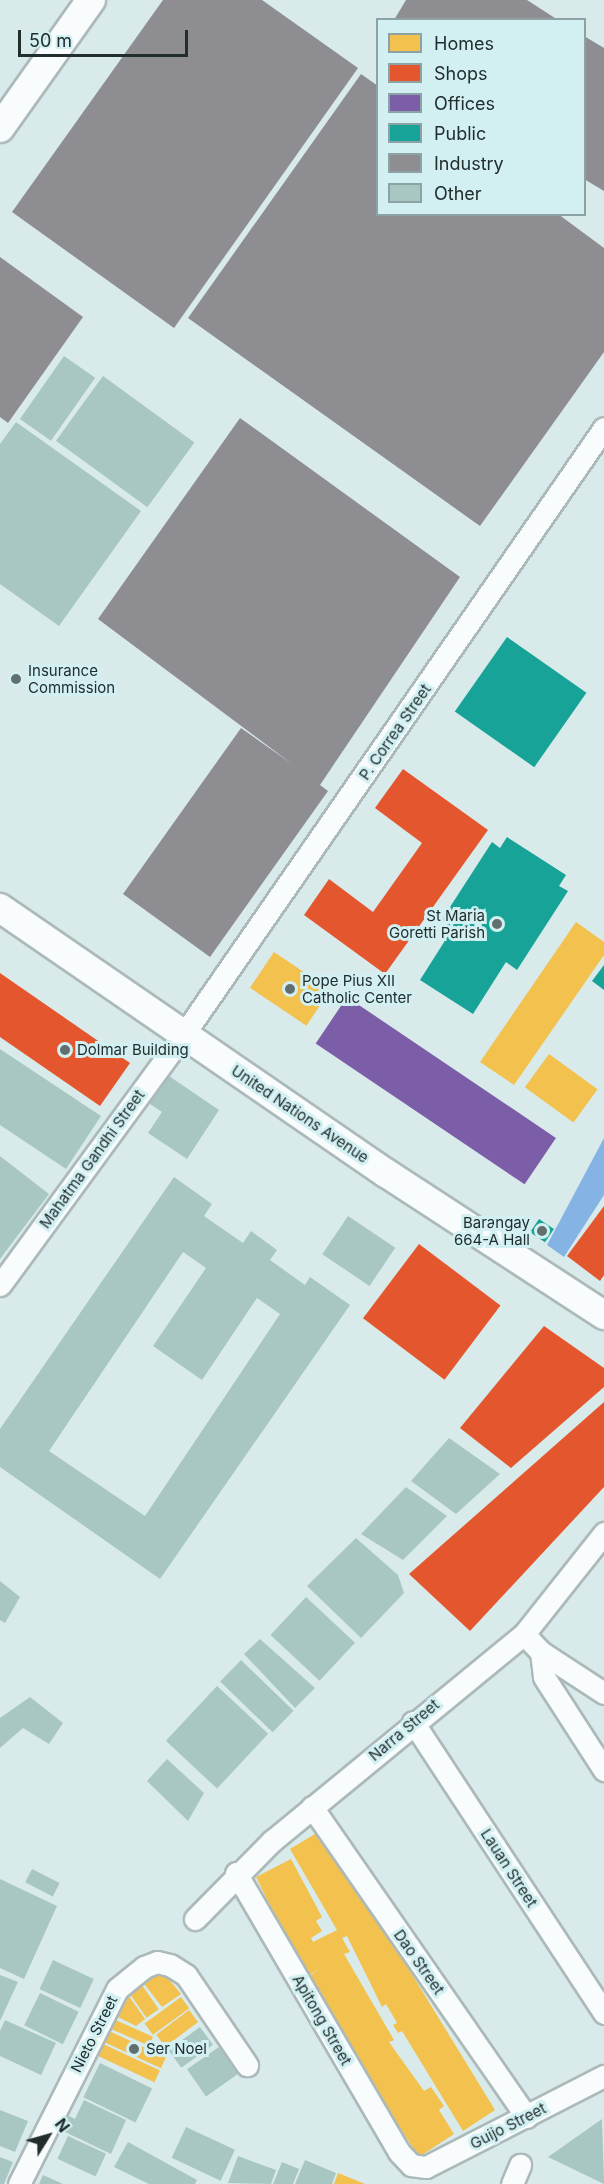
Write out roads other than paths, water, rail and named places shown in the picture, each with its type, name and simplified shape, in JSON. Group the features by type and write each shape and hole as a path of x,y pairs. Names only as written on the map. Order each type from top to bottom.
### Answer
{"main road":[{"path":"0,128 91,0"},
{"name":"United Nations Avenue","path":"0,908 604,1315"}],"street":[{"name":"P. Correa Street","path":"184,1034 604,428"},
{"name":"Mahatma Gandhi Street","path":"0,1285 184,1034"},
{"name":"Narra Street","path":"195,1919 236,1873 312,1807 413,1722 524,1634 602,1538"},
{"path":"524,1634 541,1652 604,1693"},
{"path":"541,1652 544,1677 604,1770"},
{"name":"Lauan Street","path":"413,1722 604,2013"},
{"name":"Dao Street","path":"312,1807 527,2117"},
{"name":"Apitong Street","path":"236,1873 411,2165"},
{"name":"Nieto Street","path":"19,2184 117,1989 144,1967 157,1962 170,1965 186,1975 247,2065"},
{"name":"Guijo Street","path":"411,2165 426,2167 604,2076"}],"water":[{"path":"604,1138 604,1195 564,1257 547,1245"}],"place":[{"name":"Insurance Commission","path":"16,679"},
{"name":"St Maria Goretti Parish","path":"497,924"},
{"name":"Pope Pius XII Catholic Center","path":"290,989"},
{"name":"Dolmar Building","path":"65,1050"},
{"name":"Barangay 664-A Hall","path":"542,1231"},
{"name":"Ser Noel","path":"134,2049"}]}
